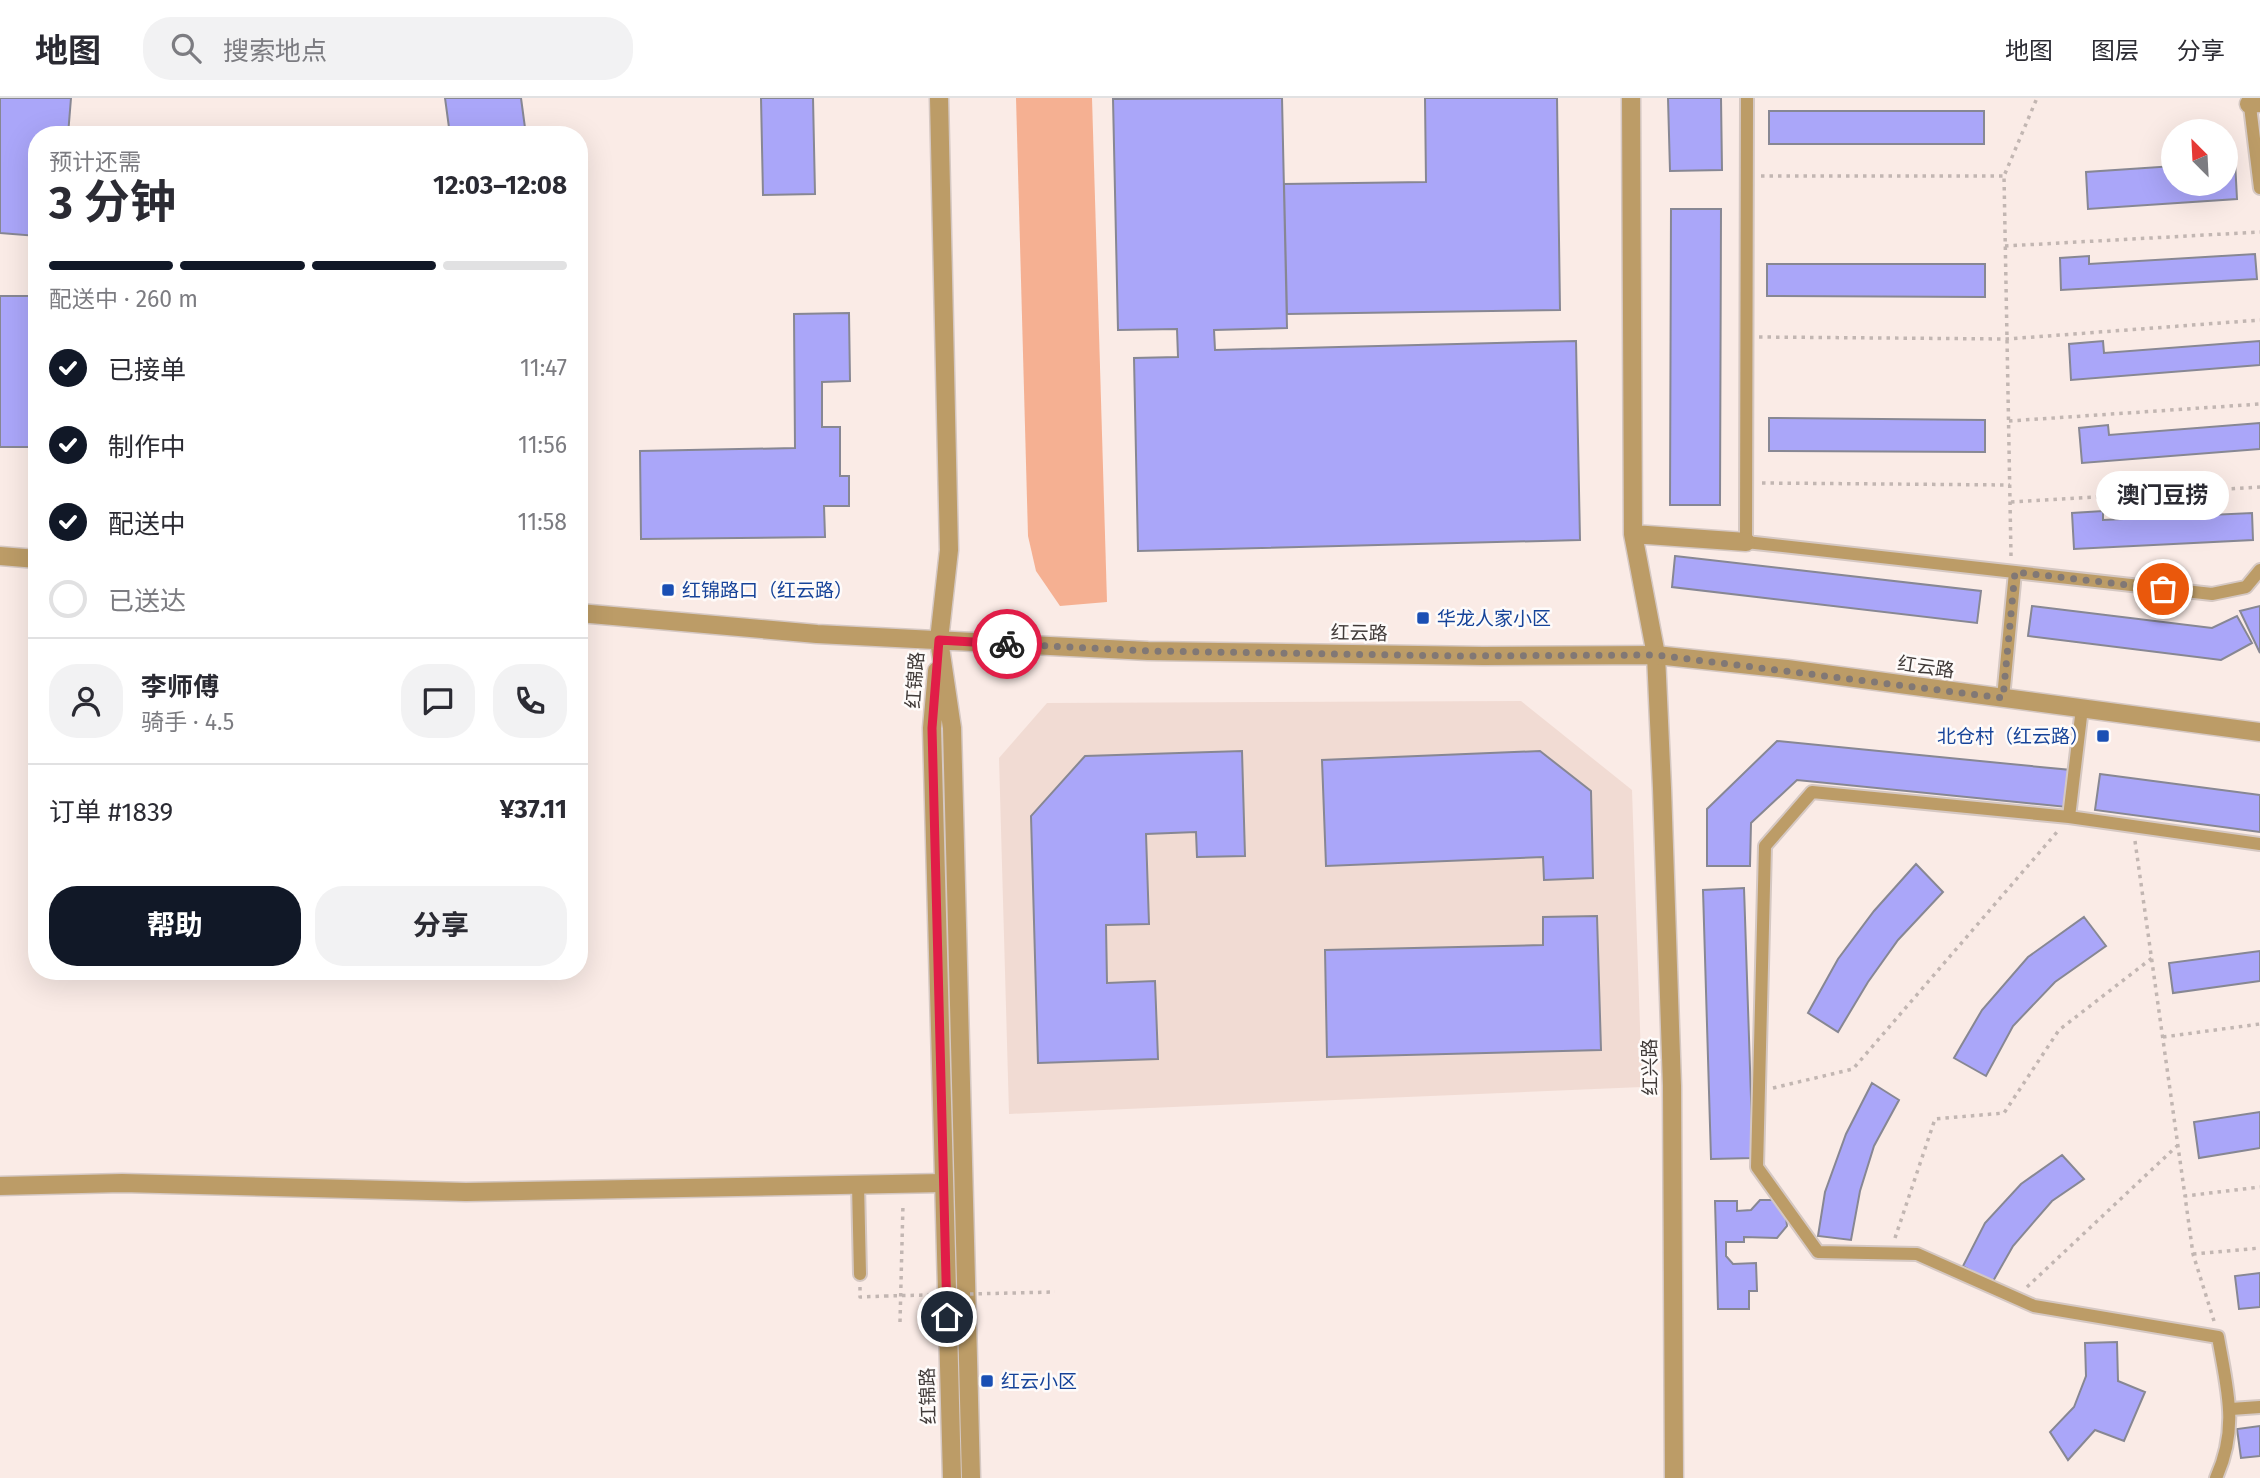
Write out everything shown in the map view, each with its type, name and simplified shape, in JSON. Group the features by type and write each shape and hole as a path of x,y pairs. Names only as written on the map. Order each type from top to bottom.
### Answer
{"street":[{"path":"939,98 949,550 939,640"},
{"name":"红兴路","path":"1631,98 1633,534 1656,655 1672,1086 1674,1478"},
{"path":"1633,534 1746,542"},
{"path":"0,556 28,558"},
{"name":"红云路","path":"588,614 817,634 1149,651 1460,656 1656,655 2260,732"},
{"name":"红锦路","path":"939,640 932,728 952,1478"},
{"name":"红锦路","path":"939,640 952,728 971,1478"},
{"path":"0,1186 122,1183 466,1192 943,1183"}],"lane":[{"path":"1747,98 1746,542 2212,594 2246,587 2260,570"},
{"path":"2253,102 2260,188"},
{"path":"2003,698 2013,572"},
{"path":"2069,817 2082,708"},
{"path":"2216,1478 2227,1456 2231,1409 2218,1337 2034,1306 1917,1254 1818,1252 1757,1167 1765,846 1812,792 2069,817 2260,844"},
{"path":"858,1184 859,1274"},
{"path":"2231,1409 2260,1407"}],"path":[{"path":"2013,572 2004,176 2037,98"},
{"path":"1747,176 2004,176"},
{"path":"2005,246 2260,232"},
{"path":"1747,337 2007,339 2260,320"},
{"path":"2008,421 2260,404"},
{"path":"1746,483 2010,485"},
{"path":"2010,502 2260,487"},
{"path":"1759,1092 1853,1069 2069,817"},
{"path":"2133,825 2193,1254 2218,1337"},
{"path":"1890,1253 1934,1119 2004,1113 2059,1030 2151,958"},
{"path":"2163,1037 2260,1024"},
{"path":"2015,1298 2178,1144"},
{"path":"2185,1196 2260,1186"},
{"path":"900,1321 902,1204"},
{"path":"2193,1254 2260,1248"},
{"path":"859,1274 860,1297 1055,1292"}],"shaded area":[{"path":"1016,98 1092,98 1107,602 1060,606 1036,571 1028,536"},
{"path":"1521,701 1632,790 1642,1087 1009,1114 999,758 1047,703"}],"building":[{"path":"0,98 71,98 69,126 28,126 28,235 0,233"},
{"path":"445,98 521,98 525,126 449,126"},
{"path":"761,98 813,98 815,194 763,195"},
{"path":"1282,98 1287,328 1214,330 1215,350 1576,341 1580,540 1138,551 1134,358 1178,357 1177,329 1118,330 1113,99"},
{"path":"1425,98 1557,98 1560,310 1287,314 1284,184 1426,182"},
{"path":"1668,98 1721,98 1722,170 1670,171"},
{"path":"1769,111 1984,111 1984,144 1769,144"},
{"path":"2161,167 2161,196 2237,196 2237,199 2088,209 2086,172"},
{"path":"1671,209 1721,209 1720,505 1670,505"},
{"path":"2255,254 2257,279 2061,290 2060,258 2089,256 2089,264"},
{"path":"1767,264 1985,264 1985,297 1767,296"},
{"path":"0,296 28,296 28,447 0,447"},
{"path":"849,313 850,381 822,382 822,427 840,427 840,476 849,476 849,506 824,506 825,537 641,539 640,451 795,448 794,314"},
{"path":"2103,341 2104,353 2260,341 2260,365 2071,380 2069,344"},
{"path":"1769,418 1985,420 1985,452 1769,451"},
{"path":"2260,423 2260,449 2082,463 2079,428 2108,425 2109,435"},
{"path":"2103,511 2103,520 2252,513 2253,540 2074,549 2072,513"},
{"path":"1675,556 1981,591 1977,623 1672,587"},
{"path":"2032,606 2212,628 2237,616 2252,643 2221,660 2028,636"},
{"path":"2260,606 2260,653 2240,611"},
{"path":"1777,741 2071,770 2067,807 1797,780 1751,823 1750,866 1707,866 1707,809"},
{"path":"1242,751 1245,856 1197,857 1196,832 1146,834 1149,924 1106,925 1107,983 1155,981 1158,1059 1038,1063 1031,816 1085,756"},
{"path":"1540,751 1591,791 1593,878 1544,880 1543,857 1326,866 1322,760"},
{"path":"2100,774 2260,795 2260,832 2095,810"},
{"path":"1916,864 1943,892 1898,940 1868,982 1838,1032 1808,1013 1838,959 1874,911"},
{"path":"1744,888 1753,1158 1711,1159 1703,890"},
{"path":"1597,916 1601,1050 1327,1057 1325,950 1543,945 1543,917"},
{"path":"2084,917 2106,946 2055,982 2013,1026 1986,1076 1954,1058 1982,1010 2028,957"},
{"path":"2260,951 2260,981 2173,993 2169,963"},
{"path":"1872,1083 1899,1100 1874,1146 1860,1191 1851,1240 1818,1236 1825,1192 1846,1134"},
{"path":"2260,1112 2260,1148 2199,1158 2194,1122"},
{"path":"2062,1155 2084,1179 2052,1201 2013,1246 1992,1283 1963,1266 1985,1223 2021,1184"},
{"path":"1760,1200 1775,1200 1785,1208 1787,1226 1777,1238 1744,1237 1744,1242 1726,1242 1726,1256 1733,1264 1756,1263 1757,1291 1749,1291 1749,1309 1718,1309 1715,1201 1737,1201 1737,1211 1751,1210"},
{"path":"2260,1273 2260,1307 2239,1309 2235,1276"},
{"path":"2117,1342 2118,1381 2145,1392 2124,1441 2095,1430 2068,1460 2050,1432 2074,1407 2086,1376 2085,1343"},
{"path":"2260,1426 2260,1456 2241,1458 2237,1429"}],"way so far":[{"path":"1007,644 1149,651 1460,656 1656,655 2003,698 2015,572 2163,589"}],"place":[{"name":"澳门豆捞","path":"2163,589"},
{"name":"红锦路口（红云路）","path":"668,590"},
{"name":"华龙人家小区","path":"1423,618"},
{"name":"北仓村（红云路）","path":"2103,736"},
{"name":"红云小区","path":"987,1381"}],"route":[{"path":"947,1317 932,728 939,640 1007,644"}]}
